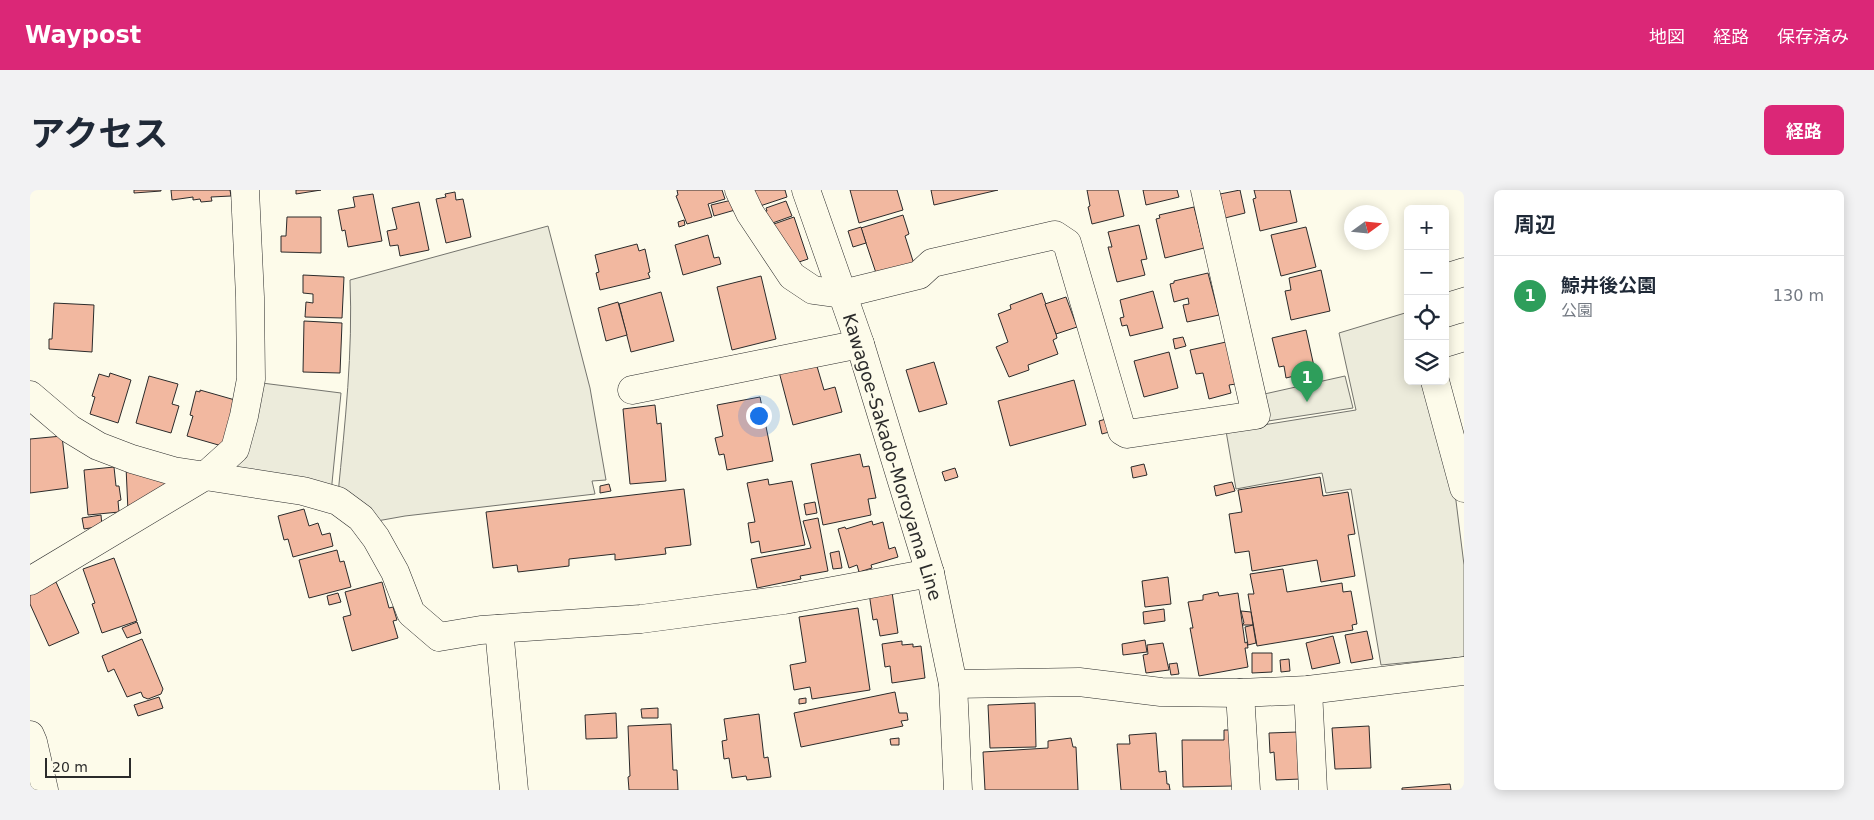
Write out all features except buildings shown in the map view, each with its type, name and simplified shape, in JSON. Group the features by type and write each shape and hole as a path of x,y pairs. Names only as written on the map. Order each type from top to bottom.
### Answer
{"street":[{"path":"30,581 205,476 235,449 244,416 251,378 250,297 245,190"},
{"path":"739,190 750,213 792,276 813,290 842,294 920,275 932,263 1055,236 1068,243 1122,431 1127,434 1256,415 1205,190"},
{"name":"Kawagoe-Sakado-Moroyama Line","path":"806,190 860,344 930,573 953,684 958,790"},
{"path":"1449,277 1464,272"},
{"path":"1449,342 1464,337"},
{"path":"632,390 860,344"},
{"path":"1436,385 1464,488"},
{"path":"30,395 70,429 98,446 132,459 165,469 303,491 338,501 361,518 376,538 394,572 411,613 439,637 498,629 641,619 784,600 930,573"},
{"path":"498,629 514,790"},
{"path":"953,684 1079,682 1161,692 1240,693 1308,690 1464,671"},
{"path":"1308,690 1313,790"},
{"path":"1240,693 1246,790"},
{"path":"30,735 44,790"}],"shaded area":[{"path":"548,226 590,388 606,480 592,481 595,494 405,516 377,521 338,494 349,361 350,280"},
{"path":"1404,313 1404,385 1425,385 1455,493 1464,565 1464,657 1381,665 1351,489 1326,493 1322,473 1236,489 1226,431 1356,410 1339,333"},
{"path":"1345,376 1353,408 1268,421 1260,395"},
{"path":"254,382 341,393 331,493 235,469 249,427"}],"place":[{"name":"鯨井後公園","path":"1307,402"}]}
